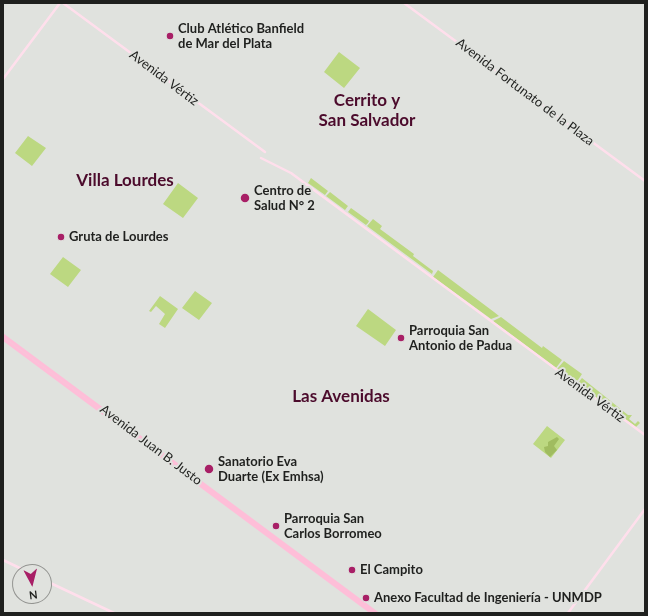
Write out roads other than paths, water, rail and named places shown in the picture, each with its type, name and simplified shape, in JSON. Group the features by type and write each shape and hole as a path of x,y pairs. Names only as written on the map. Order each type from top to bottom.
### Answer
{"main road":[{"name":"Avenida Juan B. Justo","path":"3,335 377,613"},
{"name":"Avenida Juan B. Justo","path":"3,339 372,613"}],"street":[{"path":"3,79 62,3"},
{"name":"Avenida Vértiz","path":"62,3 265,152"},
{"name":"Avenida Fortunato de la Plaza","path":"404,3 645,181"},
{"name":"Avenida Vértiz","path":"261,158 291,173 645,435"},
{"path":"568,613 645,509"},
{"path":"52,584 114,613"}],"place":[{"name":"Club Atlético Banfield de Mar del Plata","path":"170,36"},
{"name":"Centro de Salud N° 2","path":"245,198"},
{"name":"Gruta de Lourdes","path":"61,237"},
{"name":"Parroquia San Antonio de Padua","path":"401,338"},
{"name":"Sanatorio Eva Duarte (Ex Emhsa)","path":"209,469"},
{"name":"Parroquia San Carlos Borromeo","path":"276,526"},
{"name":"El Campito","path":"352,570"},
{"name":"Anexo Facultad de Ingeniería - UNMDP","path":"366,598"}],"district":[{"name":"Cerrito y San Salvador","path":"367,111"},
{"name":"Villa Lourdes","path":"125,181"},
{"name":"Las Avenidas","path":"341,397"}]}
